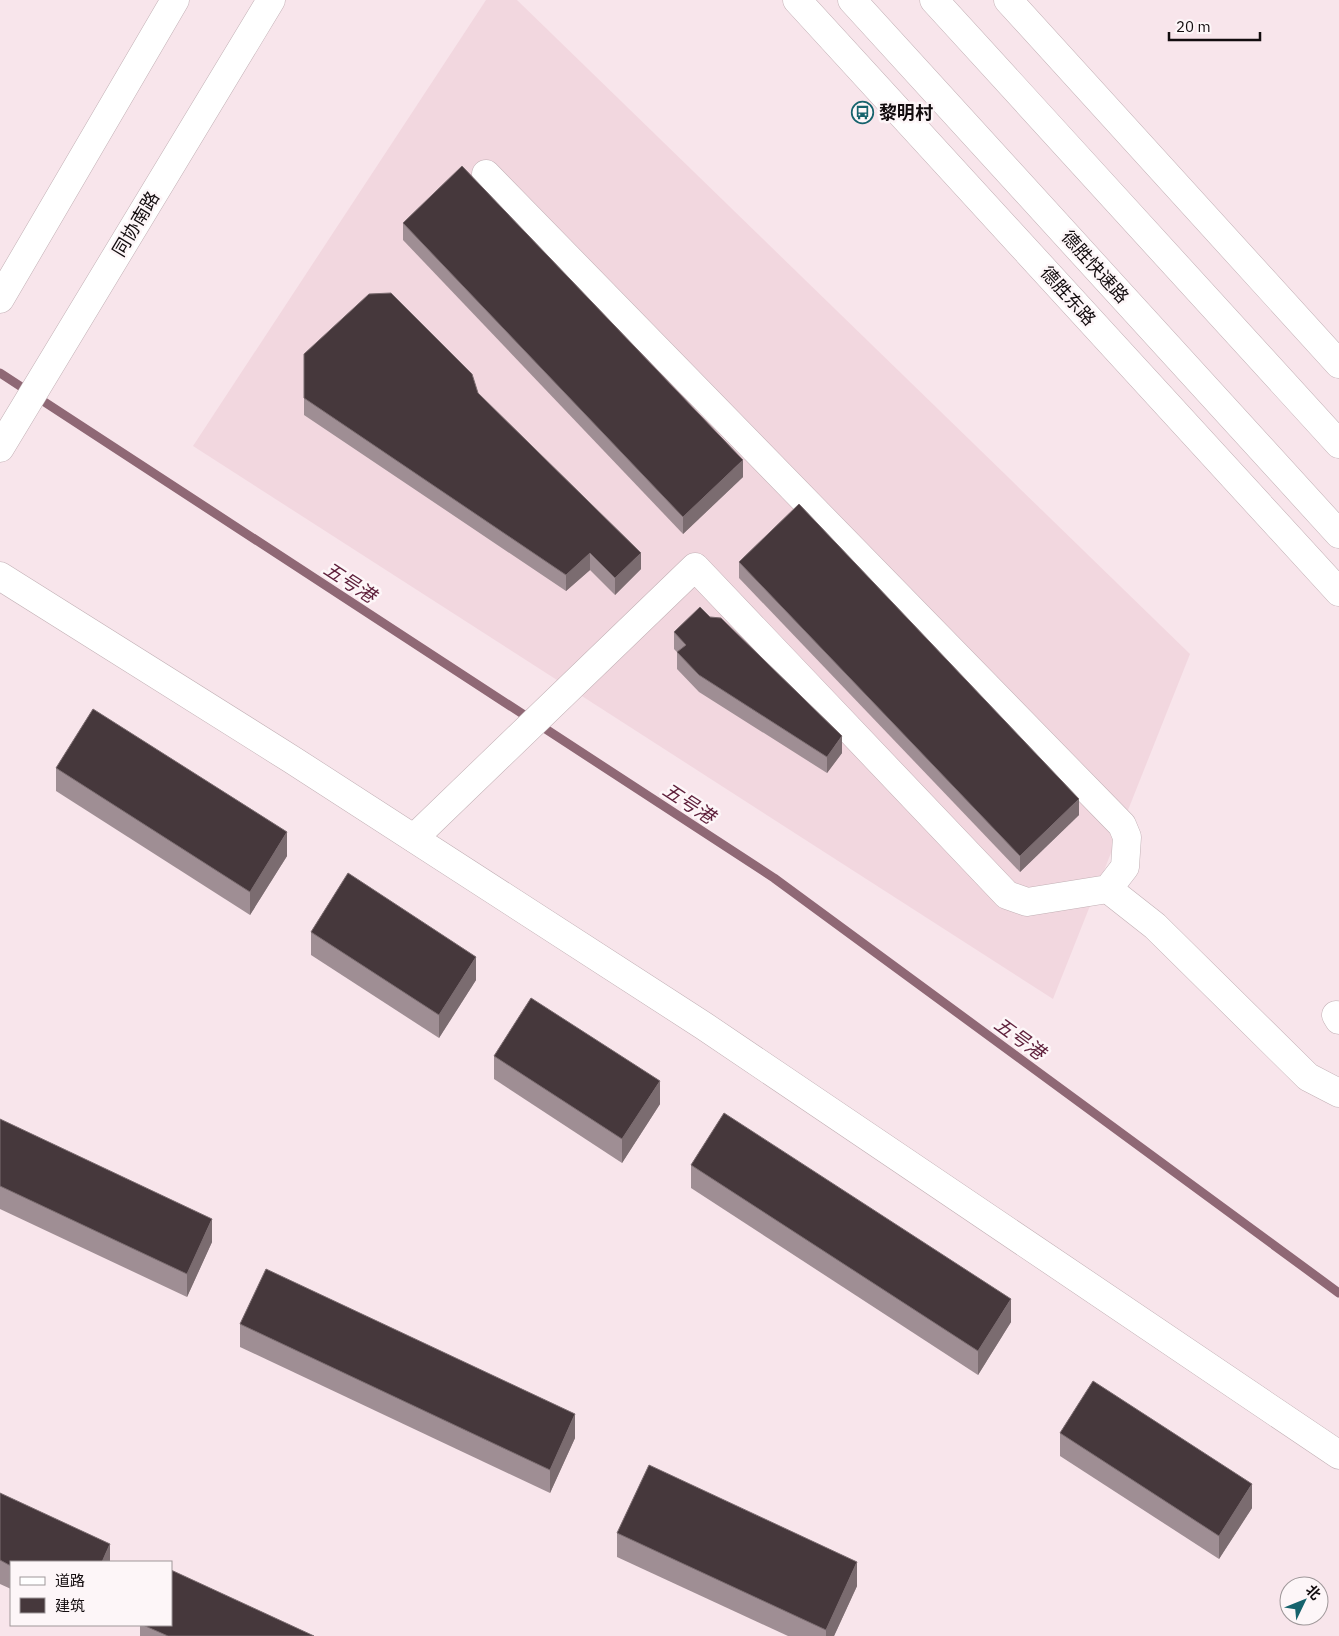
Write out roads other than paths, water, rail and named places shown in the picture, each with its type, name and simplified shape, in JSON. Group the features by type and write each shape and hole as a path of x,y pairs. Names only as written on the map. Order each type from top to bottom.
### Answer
{"main road":[{"path":"0,299 174,0"},
{"name":"同协南路","path":"0,448 271,0"},
{"name":"德胜东路","path":"797,0 1339,592"},
{"name":"德胜快速路","path":"852,0 1339,534"},
{"path":"934,0 1339,444"},
{"path":"1008,0 1339,364"},
{"path":"414,838 557,698 695,567 1007,895 1026,902 1108,889 1125,867 1127,837 1122,825 486,174"},
{"path":"0,576 291,758 704,1026 1339,1456"},
{"path":"1108,889 1155,926 1308,1077 1339,1093"}],"waterway":[{"name":"五号港","path":"0,373 774,878 1339,1293"}],"place":[{"name":"黎明村","path":"863,113"}]}
